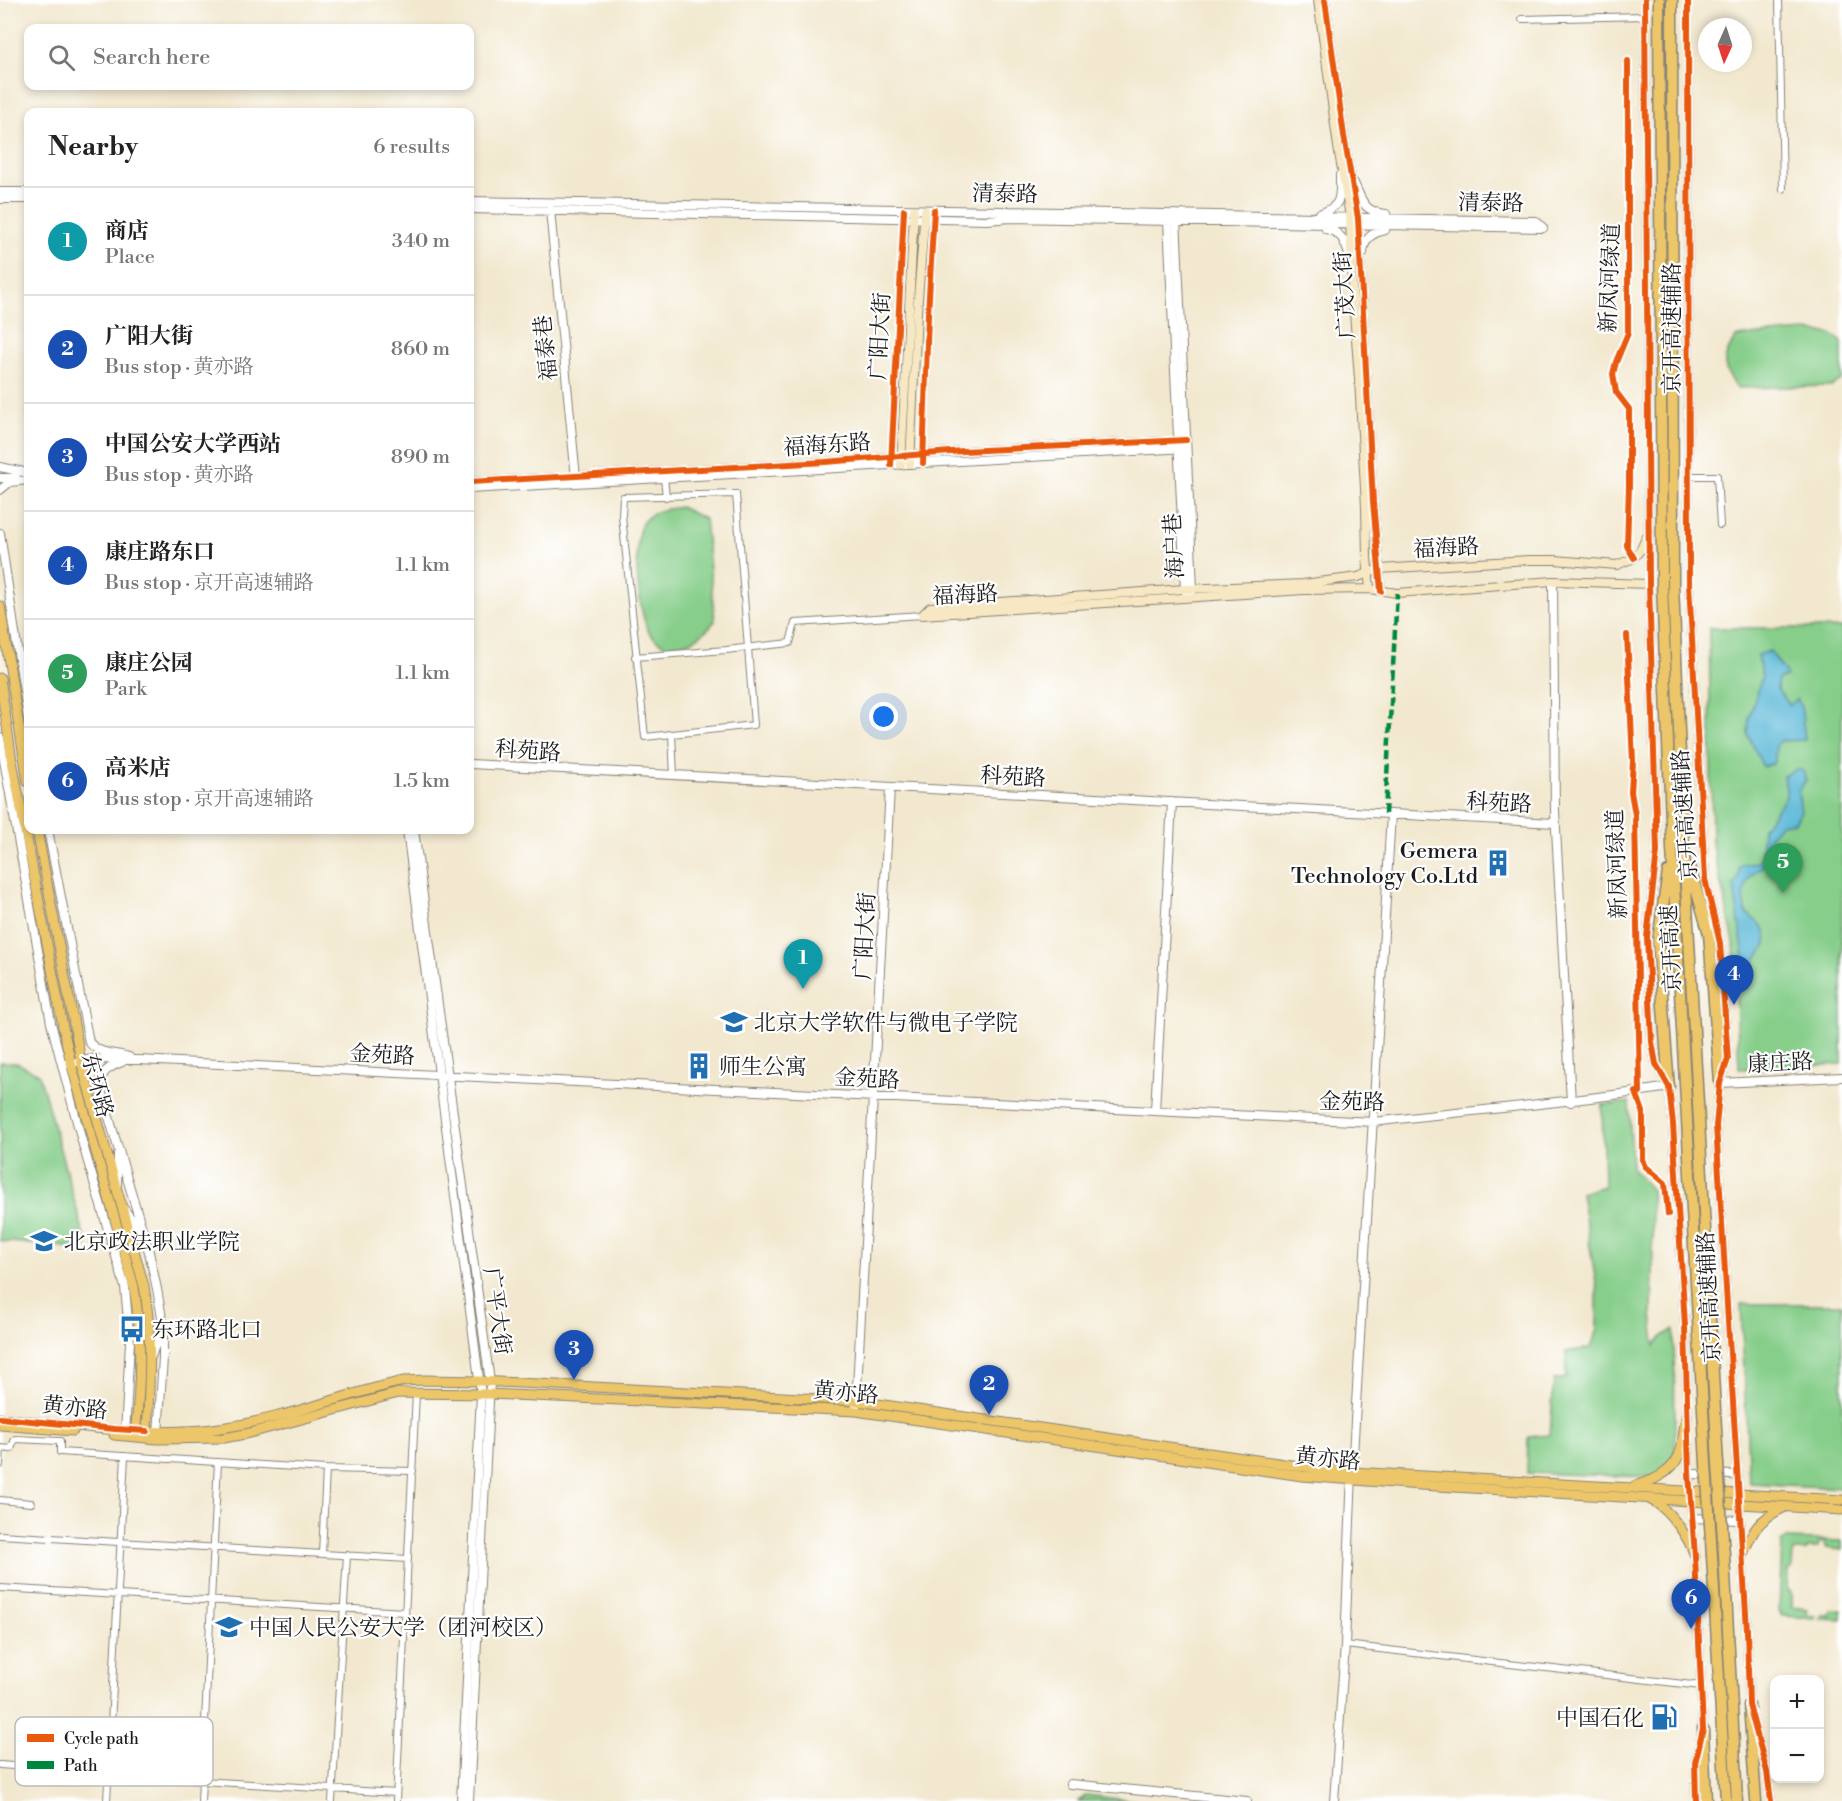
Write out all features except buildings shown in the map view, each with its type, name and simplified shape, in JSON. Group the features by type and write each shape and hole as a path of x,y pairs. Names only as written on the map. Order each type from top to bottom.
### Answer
{"highway":[{"name":"京开高速","path":"1658,0 1662,584 1672,848 1712,1464"},
{"name":"京开高速","path":"1674,0 1672,37 1673,584 1712,1464"},
{"path":"1669,1087 1658,940 1672,848"},
{"path":"1684,850 1708,934 1720,1083"},
{"path":"1712,1464 1724,1555 1737,1801"},
{"path":"1712,1464 1712,1556 1726,1801"},
{"path":"1749,1705 1756,1801"},
{"path":"1703,1729 1706,1801"}],"main road":[{"name":"广茂大街","path":"1318,0 1340,158 1354,221 1361,273 1373,502 1381,591"},
{"name":"广茂大街","path":"1325,0 1344,135 1353,180 1352,264 1370,589"},
{"name":"京开高速辅路","path":"1645,0 1648,534 1657,852 1647,937 1652,1042 1656,1064 1669,1087 1674,1124 1703,1729 1695,1763 1696,1801"},
{"name":"京开高速辅路","path":"1688,0 1689,584 1705,879 1720,943 1728,1059 1720,1083 1716,1126 1743,1554 1749,1705 1767,1772 1771,1801"},
{"name":"广阳大街","path":"905,460 914,214"},
{"name":"广阳大街","path":"905,460 925,214"},
{"name":"福海路","path":"922,615 930,607 1189,589 1303,584 1358,577 1379,569 1529,560 1617,565 1634,558 1648,534"},
{"name":"福海路","path":"922,615 1304,591 1370,589 1397,593 1553,581 1649,584"},
{"path":"0,606 15,703 24,738"},
{"name":"东环路","path":"0,678 3,741 37,892 71,1063 132,1276 139,1324 130,1433"},
{"name":"东环路","path":"39,834 73,1020 71,1063 116,1185 144,1286 150,1325 147,1435"},
{"name":"黄亦路","path":"158,1435 250,1423 404,1381 485,1382 856,1406 1275,1463 1351,1476 1647,1498 1691,1496"},
{"name":"黄亦路","path":"0,1418 147,1435 204,1439 250,1433 398,1393 856,1406"},
{"path":"1627,1488 1656,1479 1673,1466 1681,1451 1683,1426 1688,1416"},
{"name":"黄亦路","path":"0,1425 130,1433"},
{"name":"黄亦路","path":"1351,1476 1627,1488 1691,1496"},
{"path":"1691,1496 1842,1500"},
{"path":"1647,1498 1658,1503 1667,1513 1691,1544 1695,1556"},
{"path":"1738,1499 1785,1507 1842,1510"},
{"path":"1743,1554 1752,1531 1759,1523 1768,1515 1785,1507"},
{"path":"1830,1509 1842,1515"}],"street":[{"path":"1779,0 1783,189"},
{"path":"1522,19 1645,16"},
{"path":"1311,216 1331,210 1338,204 1340,158"},
{"path":"1353,180 1363,203 1371,211 1410,219"},
{"path":"0,192 24,192"},
{"path":"0,198 24,199"},
{"name":"清泰路","path":"474,201 914,214"},
{"name":"清泰路","path":"474,209 925,214 1304,224 1354,221 1410,219 1536,221 1543,228 1398,227 1354,221 1311,216 1172,219"},
{"name":"福泰巷","path":"550,210 576,479"},
{"name":"海户巷","path":"1172,219 1190,599"},
{"path":"1304,224 1340,234 1352,264"},
{"path":"1361,273 1364,243 1368,237 1378,231 1398,227"},
{"name":"福海东路","path":"474,482 664,478 905,460 963,451 1182,444"},
{"name":"福海东路","path":"474,489 576,479 905,460"},
{"path":"0,467 24,472"},
{"path":"0,473 24,473"},
{"path":"1689,476 1717,476 1720,525"},
{"path":"0,478 24,480"},
{"path":"664,478 666,497"},
{"path":"0,490 10,482 24,480"},
{"path":"736,494 753,725 645,737 622,516 623,498 666,497 736,494"},
{"path":"0,540 24,694"},
{"path":"1553,581 1555,823 1571,1102"},
{"path":"635,657 790,643 795,623 922,615"},
{"path":"15,703 24,715"},
{"path":"672,734 674,776"},
{"path":"24,742 3,741 51,1023 71,1063 90,1169 125,1287 129,1314 130,1433"},
{"name":"科苑路","path":"474,764 1555,823"},
{"name":"广阳大街","path":"856,1406 890,788"},
{"path":"1155,1111 1172,802"},
{"path":"1334,1801 1345,1645 1351,1476 1391,814"},
{"path":"49,834 89,1042"},
{"name":"广平大街","path":"408,834 444,1076"},
{"name":"广平大街","path":"414,834 486,1394 469,1801"},
{"path":"40,842 56,868"},
{"path":"22,862 37,892"},
{"path":"39,954 43,925"},
{"path":"73,1020 94,1048 139,1060"},
{"name":"金苑路","path":"71,1063 92,1059 139,1060 1374,1122 1571,1102 1669,1087"},
{"path":"126,1060 111,1066 100,1078 100,1087 144,1236 163,1324 164,1358 158,1435"},
{"name":"康庄路","path":"1720,1083 1842,1077"},
{"path":"90,1129 90,1169"},
{"path":"116,1185 118,1148"},
{"path":"123,1208 144,1236"},
{"path":"115,1255 132,1276"},
{"path":"150,1360 163,1324"},
{"path":"396,1801 416,1393"},
{"name":"广平大街","path":"460,1801 486,1394"},
{"path":"0,1465 0,1448 11,1449 15,1439 60,1441 60,1452 326,1469 413,1471"},
{"path":"111,1717 125,1456"},
{"path":"206,1717 218,1462"},
{"path":"322,1554 326,1469"},
{"path":"1689,1474 1737,1475"},
{"path":"0,1500 31,1503"},
{"path":"1692,1518 1740,1520"},
{"path":"0,1535 408,1558"},
{"path":"332,1801 347,1555"},
{"path":"0,1588 405,1612"},
{"path":"1345,1645 1701,1686"},
{"path":"0,1765 15,1766"},
{"path":"213,1782 396,1793"},
{"path":"1070,1784 1247,1801"},
{"path":"107,1801 108,1786"},
{"path":"201,1801 202,1786"}],"green space":[{"path":"1806,331 1831,334 1842,342 1842,379 1832,386 1737,388 1728,374 1725,363 1728,351 1736,337"},
{"path":"680,507 705,519 715,621 694,640 666,646 651,635 646,626 640,597 637,544 639,531 647,518 660,511"},
{"path":"1709,628 1842,628 1842,1064 1739,1069 1734,942 1712,844"},
{"path":"0,1062 17,1063 39,1074 87,1246 76,1248 0,1241"},
{"path":"1629,1102 1632,1169 1651,1190 1652,1313 1655,1346 1663,1336 1674,1329 1675,1451 1666,1469 1655,1477 1527,1473 1528,1437 1550,1435 1554,1380 1566,1378 1566,1352 1591,1348 1597,1329 1597,1289 1581,1193 1604,1186 1602,1105"},
{"path":"1741,1304 1842,1304 1842,1488 1749,1483"},
{"path":"1786,1539 1842,1541 1842,1550 1825,1548 1822,1542 1819,1543 1818,1548 1793,1551 1792,1569 1788,1570 1787,1591 1791,1592 1791,1607 1807,1609 1807,1614 1816,1615 1815,1618 1782,1616 1779,1611 1782,1543"},
{"path":"1831,1610 1842,1610 1842,1620 1821,1619 1821,1615 1830,1615"},
{"path":"1086,1795 1138,1801 1079,1801"}],"water":[{"path":"1770,651 1786,677 1778,679 1777,689 1790,705 1797,699 1801,705 1805,740 1779,741 1776,747 1775,762 1763,767 1748,735 1749,718 1762,677 1758,655"},
{"path":"1797,769 1803,771 1806,780 1798,791 1801,811 1795,822 1781,824 1767,840 1766,846 1770,858 1751,876 1745,888 1746,912 1764,929 1767,939 1765,946 1746,972 1734,885 1741,865 1755,863 1761,859 1763,827 1786,797 1783,776"}],"marked path":[{"path":"1385,814 1397,593"}],"cycle path":[{"path":"1325,0 1358,218 1373,502 1381,591"},
{"path":"1645,0 1649,584 1657,852 1647,937 1652,1042 1656,1064 1669,1087 1673,1124 1685,1326 1689,1474 1703,1729 1695,1763 1696,1801"},
{"path":"1688,0 1689,584 1705,879 1720,943 1728,1059 1720,1083 1716,1126 1747,1630 1749,1705 1767,1772 1771,1801"},
{"name":"新凤河绿道","path":"1628,61 1628,333 1613,374 1616,392 1629,409 1627,546 1634,558"},
{"path":"891,465 904,210"},
{"path":"923,463 934,210"},
{"path":"474,482 825,462 963,451 1186,440"},
{"name":"新凤河绿道","path":"1627,635 1633,761 1631,792 1635,815 1640,1092"},
{"path":"1636,1092 1643,1112 1643,1161 1645,1166 1665,1183 1668,1214"},
{"path":"0,1418 147,1431"}],"place":[{"name":"Gemera Technology Co.Ltd","path":"1498,863"},
{"name":"康庄公园","path":"1783,893"},
{"name":"商店","path":"803,989"},
{"name":"康庄路东口","path":"1734,1005"},
{"name":"北京大学软件与微电子学院","path":"734,1022"},
{"name":"师生公寓","path":"699,1066"},
{"name":"北京政法职业学院","path":"44,1241"},
{"name":"东环路北口","path":"132,1329"},
{"name":"中国公安大学西站","path":"574,1380"},
{"name":"广阳大街","path":"989,1415"},
{"name":"中国人民公安大学（团河校区）","path":"229,1627"},
{"name":"高米店","path":"1691,1629"},
{"name":"中国石化","path":"1664,1717"}]}
